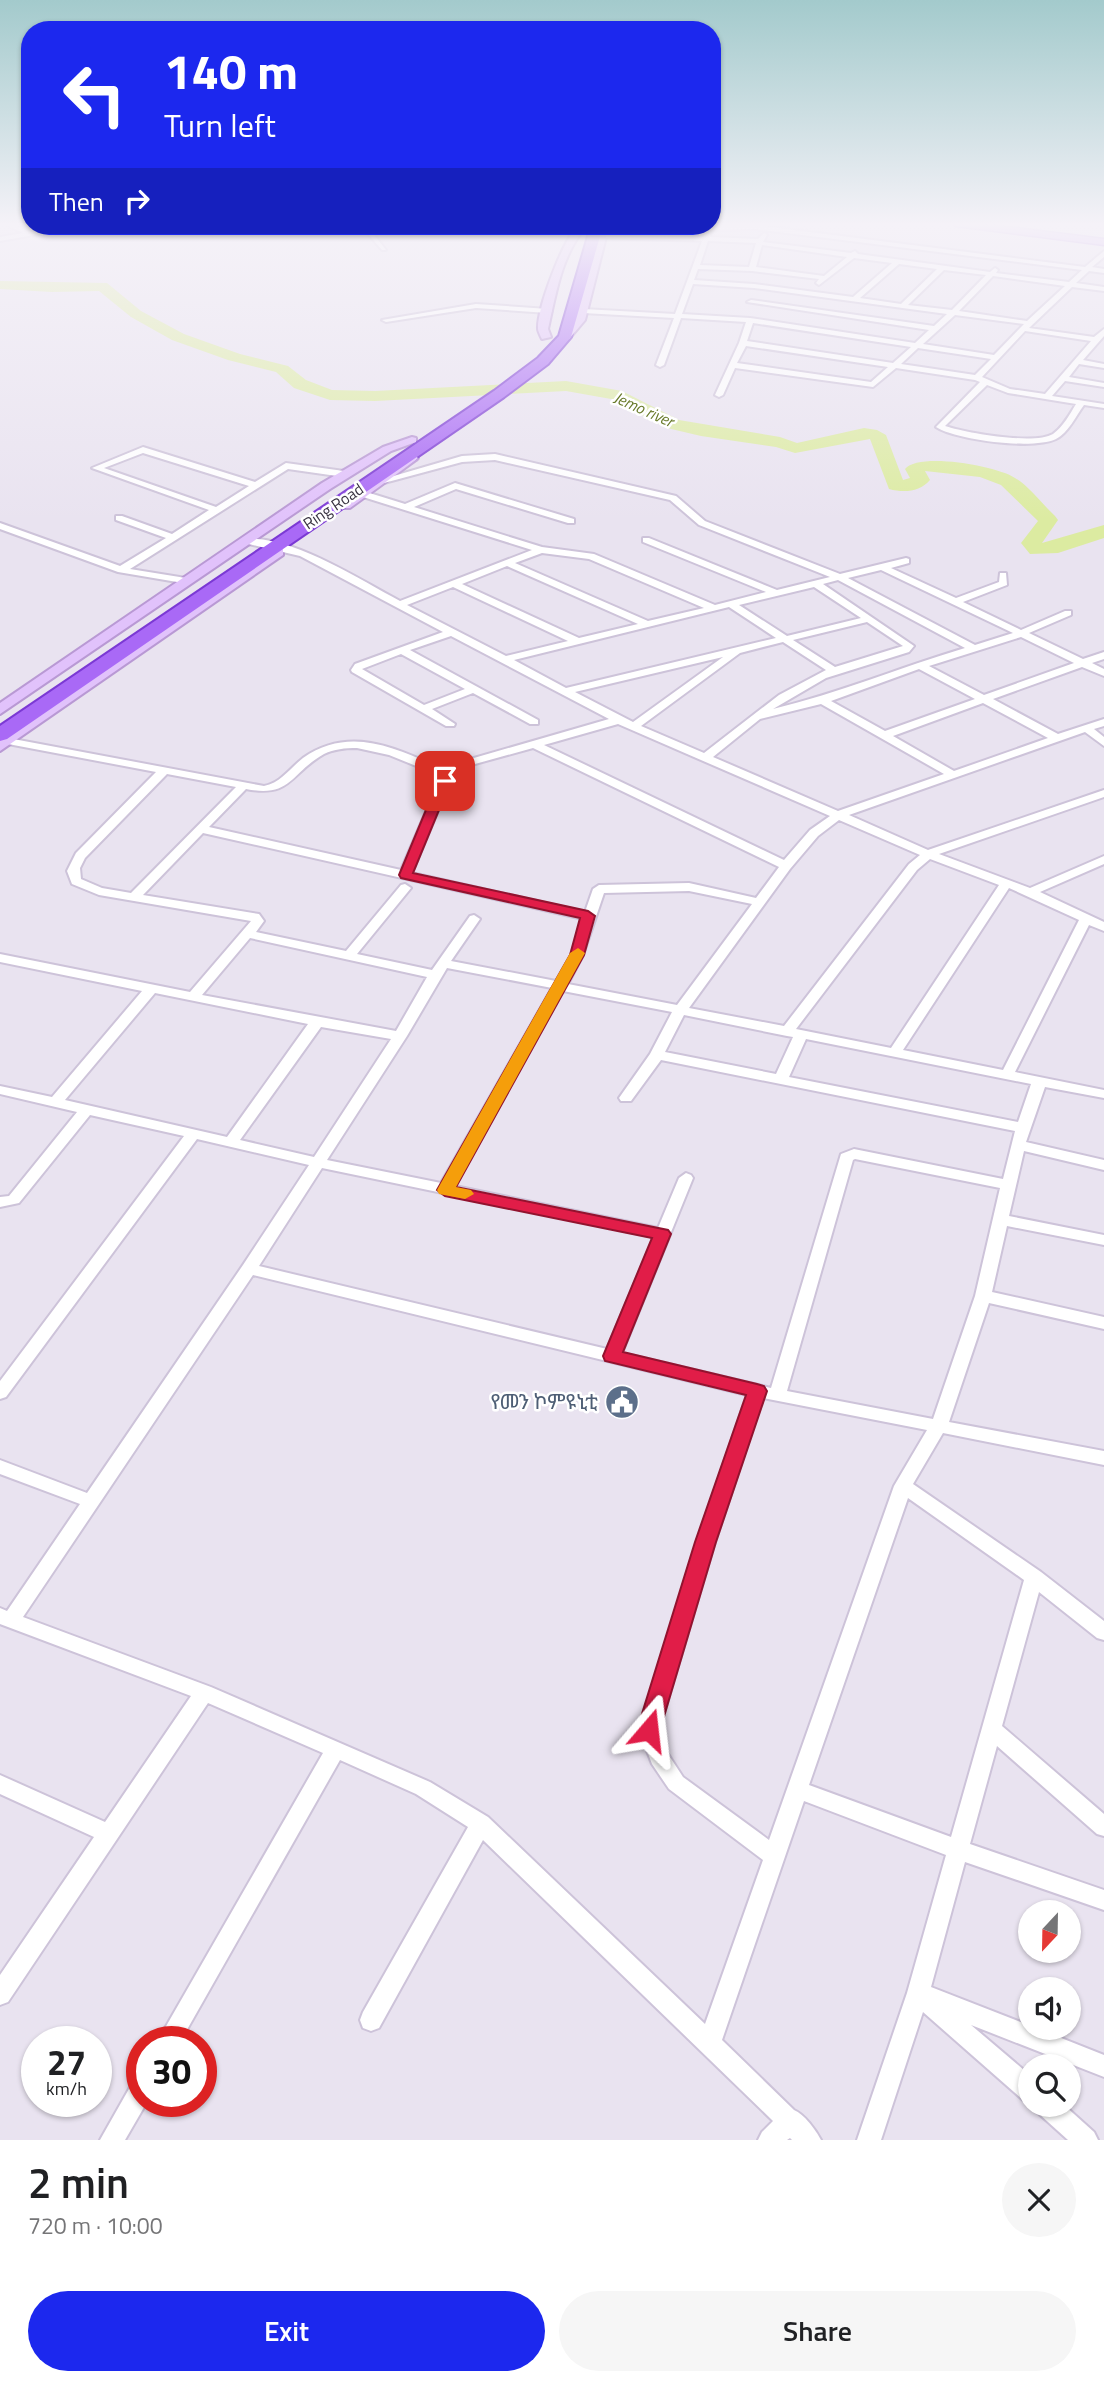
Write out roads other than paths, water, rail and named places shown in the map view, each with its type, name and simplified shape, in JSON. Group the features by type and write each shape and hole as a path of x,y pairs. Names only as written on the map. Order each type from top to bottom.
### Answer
{"highway":[{"name":"Ring Road","path":"418,442 526,359 555,323"},
{"name":"Ring Road","path":"0,721 418,442 499,394 543,361 565,337 569,323"},
{"name":"Ring Road","path":"3,741 266,544"}],"street":[{"path":"545,323 543,329 546,337"},
{"path":"565,337 577,323"},
{"path":"660,365 675,323"},
{"path":"719,395 743,343 746,323"},
{"path":"765,323 998,358"},
{"path":"827,332 837,323"},
{"path":"893,323 936,329"},
{"path":"733,365 867,386 876,384 942,323"},
{"path":"1011,323 1097,340"},
{"path":"1030,323 940,427 1031,441 1047,440 1056,436 1082,402"},
{"path":"1047,397 1104,331"},
{"path":"743,343 897,366 981,381 1008,391 1104,406"},
{"path":"1078,362 1104,366"},
{"path":"1063,379 1104,384"},
{"path":"266,544 344,474 394,446 418,442"},
{"path":"0,710 189,581 363,494 384,480 418,442"},
{"path":"217,510 96,468 143,450 256,485"},
{"path":"384,480 462,459 495,457 673,498 702,523 839,577 974,649"},
{"path":"121,570 286,466 344,474"},
{"path":"406,507 455,486 571,521"},
{"path":"363,494 541,550 591,556 713,608"},
{"path":"119,518 173,537"},
{"path":"0,526 121,570 189,581"},
{"path":"646,540 776,593"},
{"path":"266,544 401,604 619,720 928,854 1030,891 1104,927"},
{"path":"401,604 541,550"},
{"path":"503,660 906,561"},
{"path":"507,563 646,624"},
{"path":"882,567 1104,673"},
{"path":"955,602 999,586 1004,583 1003,575"},
{"path":"705,757 781,698 834,671 905,650 909,646 815,583"},
{"path":"454,584 577,641"},
{"path":"731,604 834,671"},
{"path":"758,716 822,700 1021,633 1068,613"},
{"path":"564,692 869,619"},
{"path":"450,724 356,670 359,666 451,632"},
{"path":"634,726 741,649"},
{"path":"402,650 534,722"},
{"path":"886,735 1104,655"},
{"path":"859,663 886,677"},
{"path":"920,665 1057,738"},
{"path":"422,709 474,689"},
{"path":"822,700 951,774"},
{"path":"349,956 405,882 447,775 460,766 619,720"},
{"path":"626,1098 657,1055 680,1010 786,866 814,833 838,815 1104,722"},
{"path":"1086,728 1104,743"},
{"path":"3,741 264,789 278,787 315,753 338,744 378,747 447,775"},
{"path":"533,744 786,866"},
{"path":"165,769 80,856 74,865 73,874 76,881 86,887 248,915 258,921 193,997"},
{"path":"135,896 244,785"},
{"path":"781,1080 794,1033 913,867 928,854 1104,793"},
{"path":"201,829 405,882 588,916"},
{"path":"1030,891 1104,860"},
{"path":"894,1053 1006,883"},
{"path":"445,1190 577,955 596,893 604,887 689,887 760,902"},
{"path":"1007,1075 1086,918"},
{"path":"474,919 439,969 400,1035 249,1269 90,1501 5,1618 204,1693 335,1749 423,1788 481,1824 809,2140"},
{"path":"249,934 349,956 558,986 1104,1093"},
{"path":"0,959 317,1022 400,1035"},
{"path":"56,1102 151,989"},
{"path":"232,1141 317,1022"},
{"path":"657,1055 1024,1128"},
{"path":"709,2044 903,1486 940,1424 984,1296 1018,1145 1039,1082"},
{"path":"0,1090 232,1141 316,1163 662,1234"},
{"path":"0,1202 13,1200 22,1191 87,1109"},
{"path":"0,1393 193,1134"},
{"path":"1018,1145 1104,1165"},
{"path":"778,1394 846,1157 854,1154 1009,1185"},
{"path":"612,1356 686,1178"},
{"path":"1001,1220 1104,1240"},
{"path":"249,1269 757,1391 940,1424 1104,1458"},
{"path":"984,1296 1104,1323"},
{"path":"757,1391 706,1542 649,1730 659,1758 676,1783 774,1856"},
{"path":"0,1467 90,1501"},
{"path":"903,1486 1034,1577 1104,1632"},
{"path":"869,2140 918,1993 1034,1577"},
{"path":"2,1985 204,1693"},
{"path":"993,1730 1104,1827"},
{"path":"177,2026 335,1749"},
{"path":"0,1784 107,1833"},
{"path":"797,1788 959,1850 1104,1900"},
{"path":"371,2020 481,1824"},
{"path":"918,1993 1104,2066"},
{"path":"918,1993 1018,2081"},
{"path":"112,2140 126,2116"},
{"path":"1060,2117 1086,2140"},
{"path":"770,2140 790,2120"}],"waterway":[{"name":"Jemo river","path":"152,323 178,337 234,357 282,369 300,384 330,395 375,396 566,386 616,395 673,424 701,431 780,442 795,448 810,447 864,433 877,435 896,485 907,486 921,480 914,469 923,465 983,472 1008,481 1048,520 1031,543 1037,550 1058,547 1104,531"}],"place":[{"name":"የመን ኮምዩኒቲ","path":"622,1402"}]}
